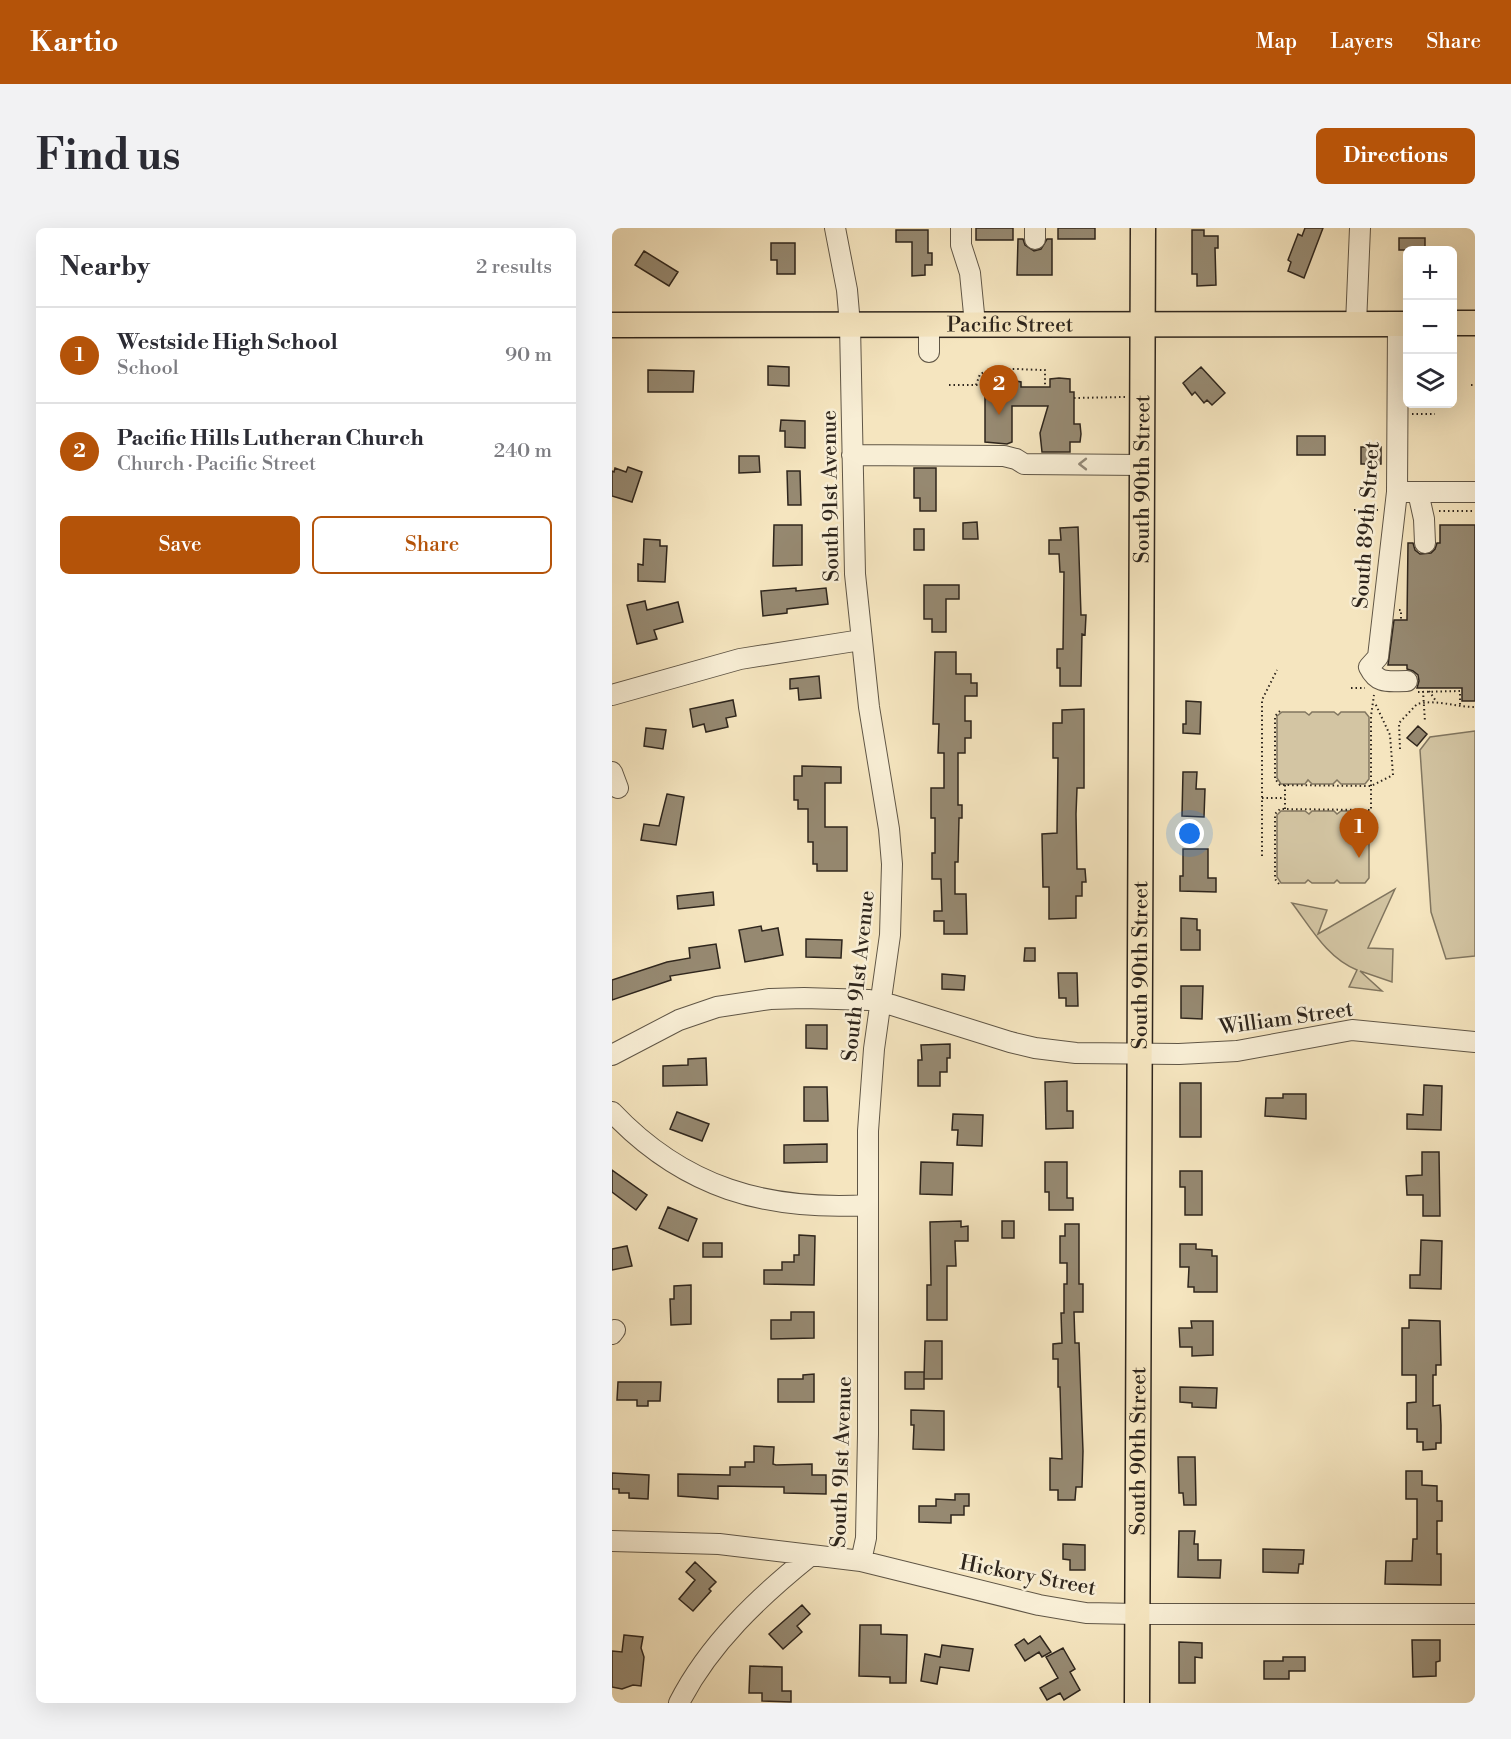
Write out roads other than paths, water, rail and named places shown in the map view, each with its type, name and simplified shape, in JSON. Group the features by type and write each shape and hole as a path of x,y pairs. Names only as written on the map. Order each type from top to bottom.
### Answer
{"main road":[{"name":"South 90th Street","path":"1137,1703 1143,228"},
{"path":"1457,323 1475,323"},
{"name":"Pacific Street","path":"612,325 1403,324"}],"street":[{"name":"South 91st Avenue","path":"835,228 847,290 850,325 853,542 861,640 869,707 889,829 892,864 890,935 871,1081 868,1205 868,1446 866,1538 861,1561"},
{"path":"961,228 962,245 972,283 975,324"},
{"path":"1356,324 1360,228"},
{"path":"929,324 929,352"},
{"name":"South 89th Street","path":"1403,324 1397,492 1378,657 1369,667 1377,679 1382,681 1407,681"},
{"path":"852,455 1004,456 1024,464 1142,465"},
{"path":"1397,492 1475,492"},
{"path":"1418,492 1424,519 1425,543"},
{"path":"612,694 740,659 861,640"},
{"name":"William Street","path":"612,1055 679,1020 717,1007 740,1002 804,998 880,1002 1035,1048 1076,1053 1237,1051 1352,1030 1475,1042"},
{"path":"612,1113 640,1140 663,1156 688,1172 722,1187 786,1204 868,1205"},
{"name":"Hickory Street","path":"612,1541 719,1544 861,1561 1039,1605 1086,1613 1475,1614"},
{"name":"South 91st Avenue","path":"680,1703 695,1676 722,1639 774,1586 810,1556"}],"place":[{"name":"Pacific Hills Lutheran Church","path":"999,415"},
{"name":"Westside High School","path":"1359,858"}]}
